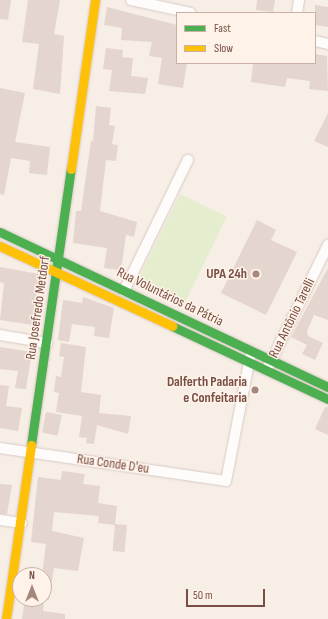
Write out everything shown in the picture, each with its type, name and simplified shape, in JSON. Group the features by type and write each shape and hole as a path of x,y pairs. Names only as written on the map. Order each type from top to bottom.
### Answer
{"main road":[{"name":"Rua Josefredo Metdorf","path":"6,619 22,523 95,0"},
{"name":"Rua Voluntários da Pátria","path":"0,232 328,387"},
{"name":"Rua Voluntários da Pátria","path":"0,246 328,399"},
{"path":"154,318 160,307"},
{"path":"209,344 236,353 249,350"}],"street":[{"path":"131,0 186,12"},
{"path":"298,12 299,0"},
{"path":"316,41 328,44"},
{"path":"124,291 188,160"},
{"name":"Rua Antônio Tarelli","path":"266,371 328,245"},
{"path":"0,335 47,343"},
{"path":"249,350 249,362"},
{"name":"Rua Conde D'eu","path":"0,448 226,481 249,362"},
{"path":"0,520 22,523"}],"green space":[{"path":"180,194 227,217 183,307 136,284"}],"building":[{"path":"0,0 11,0 8,20 0,19"},
{"path":"28,0 60,0 54,34 64,36 60,94 33,89 39,44 22,42"},
{"path":"257,0 275,0 273,12 256,10"},
{"path":"315,5 328,7 328,27 316,25"},
{"path":"107,7 176,25 176,64 187,64 183,88 158,84 162,58 149,56 152,42 121,40 122,28 104,25"},
{"path":"106,48 123,50 122,57 133,58 131,76 148,78 145,94 109,91 112,70 103,69"},
{"path":"316,54 327,56 328,91 309,89 310,81 287,78 285,87 251,82 253,64 316,64"},
{"path":"0,88 25,93 15,142 50,147 47,175 29,173 30,161 11,158 4,195 0,194"},
{"path":"96,106 111,108 109,125 115,126 112,144 118,145 116,161 106,160 100,211 137,222 134,237 126,235 121,270 104,268 107,248 73,243 76,211 81,211 91,141 93,141"},
{"path":"328,113 328,147 314,141"},
{"path":"257,220 276,230 271,240 297,252 266,315 221,293"},
{"path":"0,267 39,274 33,325 0,320 4,283 0,282"},
{"path":"328,268 328,320 314,315 307,331 308,336 323,343 315,360 302,354 307,345 291,337"},
{"path":"83,297 114,308 109,338 94,336 95,327 72,324 69,342 58,340 63,300 82,303"},
{"path":"61,343 86,347 81,392 101,395 99,413 131,416 128,434 97,425 94,444 86,443 87,438 79,437 82,416 56,412 59,393 54,392 56,376 61,377 64,357 59,356"},
{"path":"0,347 32,352 26,389 15,388 18,371 0,369"},
{"path":"0,385 9,386 6,406 22,408 18,431 0,428"},
{"path":"325,407 328,407 328,435 315,429"},
{"path":"46,412 62,415 58,436 42,433"},
{"path":"62,471 85,474 83,484 100,486 98,503 117,506 115,525 98,523 99,516 54,512 52,531 84,538 78,571 54,568 52,581 52,567 43,567 46,544 31,542 38,477 61,480"},
{"path":"0,484 12,485 7,514 0,514"},
{"path":"115,524 127,525 125,552 113,551"},
{"path":"24,607 43,607 43,611 65,614 65,619 22,619"}],"traffic: fast":[{"path":"31,445 71,169"},
{"path":"0,232 328,387"},
{"path":"172,326 328,399"}],"traffic: slow":[{"path":"71,169 95,0"},
{"path":"0,246 172,326"},
{"path":"6,619 31,445"}],"place":[{"name":"UPA 24h","path":"256,274"},
{"name":"Dalferth Padaria e Confeitaria","path":"255,390"}]}
